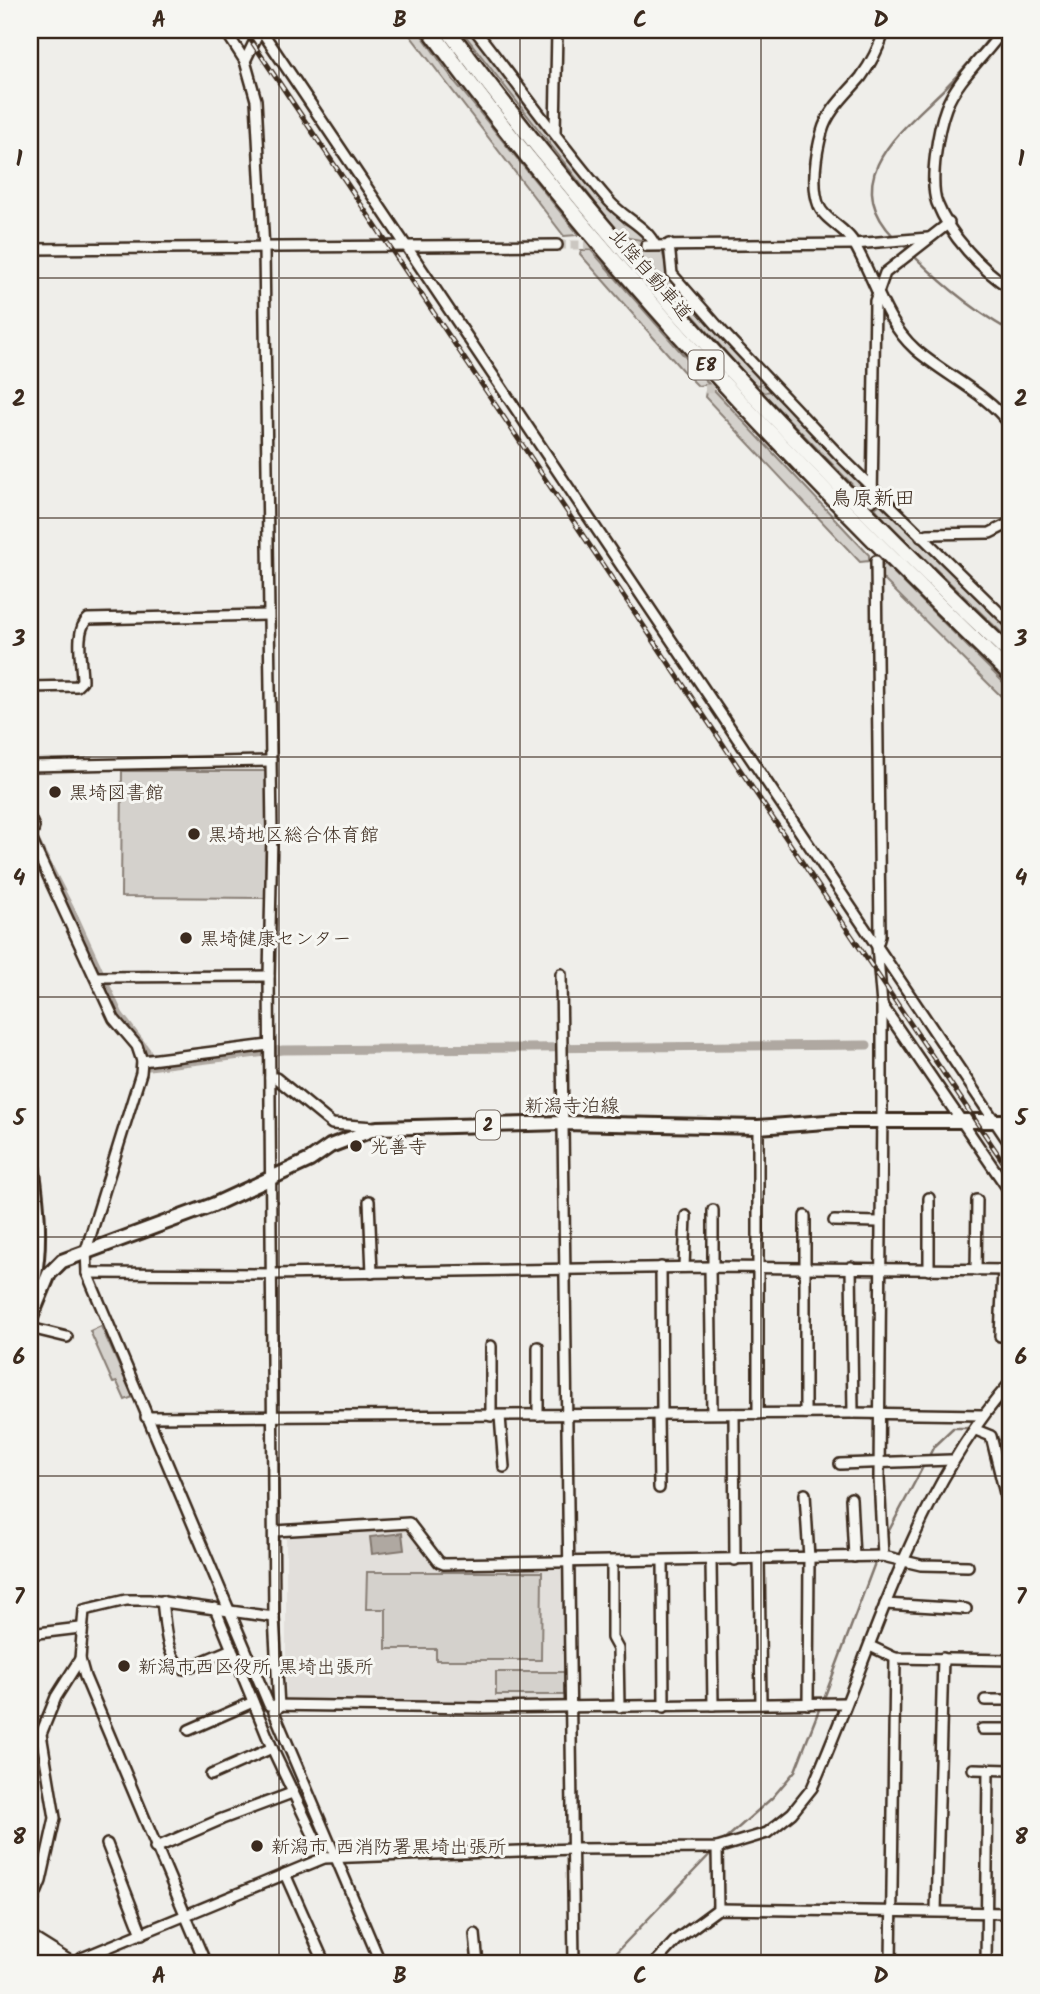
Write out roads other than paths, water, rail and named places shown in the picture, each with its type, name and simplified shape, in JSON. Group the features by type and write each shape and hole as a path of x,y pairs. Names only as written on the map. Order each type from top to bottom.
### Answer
{"highway":[{"name":"北陸自動車道","path":"430,30 553,189 664,320 820,486 1010,674"},
{"name":"北陸自動車道","path":"448,30 564,180 696,335 841,487 1010,654"},
{"path":"30,1939 73,1964"},
{"path":"30,1954 47,1964"}],"main road":[{"name":"新潟寺泊線","path":"30,1320 55,1266 86,1250 214,1205 377,1128 563,1123 758,1126 882,1120 1010,1121"},
{"path":"30,1150 38,1246 30,1296"}],"street":[{"path":"225,30 245,61 258,116 264,250 272,834 269,976 274,1617 279,1707 274,1712 381,1964"},
{"path":"245,61 261,30 1010,1144"},
{"path":"475,30 611,204 628,220 648,231 651,246 854,244 929,238"},
{"path":"555,131 557,30"},
{"path":"885,30 873,60 829,115 822,132 817,159 816,191 820,208 847,233 854,244 879,292 891,323 901,336 960,384 993,406 1010,425"},
{"path":"1003,30 946,107 940,130 935,186 937,202 976,261 1010,288"},
{"path":"872,501 875,301 885,273 949,223"},
{"path":"30,249 264,250 557,244"},
{"path":"669,244 672,274 722,331 921,537 1010,623"},
{"path":"921,537 928,534 990,533 1010,523"},
{"path":"876,561 880,936 877,946 882,1005 879,1270 883,1556"},
{"path":"30,687 77,686 82,681 81,632 88,619 267,615"},
{"path":"30,766 269,761"},
{"path":"30,818 34,827 31,838 36,850 114,1018 137,1046 142,1061 137,1086 86,1250 87,1273 269,1705 664,1707 846,1703"},
{"path":"561,974 568,1707 574,1964"},
{"path":"95,977 269,976"},
{"path":"882,1005 964,1121 1010,1192"},
{"path":"142,1061 270,1045"},
{"path":"270,1078 276,1078 332,1124 377,1128"},
{"path":"758,1126 758,1414"},
{"path":"929,1198 929,1270"},
{"path":"976,1270 977,1200"},
{"path":"369,1201 372,1273"},
{"path":"712,1413 713,1210"},
{"path":"684,1267 686,1216"},
{"path":"805,1216 805,1413"},
{"path":"834,1221 879,1222"},
{"path":"87,1273 372,1273 684,1267 1007,1270 1000,1336"},
{"path":"851,1267 853,1412"},
{"path":"659,1488 661,1268"},
{"path":"30,1328 67,1336"},
{"path":"491,1346 495,1416 504,1467"},
{"path":"538,1347 538,1415"},
{"path":"73,1964 324,1858 573,1849 718,1848 767,1833 792,1813 812,1788 915,1533 951,1460 976,1430 982,1415 1010,1383"},
{"path":"146,1417 853,1412 982,1415"},
{"path":"734,1414 735,1560"},
{"path":"976,1430 991,1437 1010,1514"},
{"path":"840,1464 951,1460"},
{"path":"805,1494 809,1558 808,1704"},
{"path":"851,1498 854,1557"},
{"path":"275,1531 409,1523 439,1562 444,1564 883,1556 921,1565 968,1566"},
{"path":"760,1559 761,1704"},
{"path":"663,1561 664,1707"},
{"path":"710,1561 713,1705"},
{"path":"612,1563 612,1638 618,1650 619,1707"},
{"path":"206,1964 98,1712 80,1659 80,1628 84,1609 126,1600 162,1601 274,1617"},
{"path":"162,1601 167,1641 184,1670 232,1649"},
{"path":"886,1604 966,1609"},
{"path":"215,1608 272,1748 324,1858"},
{"path":"30,1634 80,1628"},
{"path":"870,1646 894,1658 1010,1660"},
{"path":"891,1964 894,1658"},
{"path":"936,1911 943,1658"},
{"path":"30,1908 41,1881 55,1818 41,1734 56,1697 80,1659"},
{"path":"985,1700 1010,1700"},
{"path":"189,1730 253,1702"},
{"path":"982,1729 1010,1729"},
{"path":"211,1775 272,1748"},
{"path":"973,1769 1010,1770"},
{"path":"986,1964 988,1770"},
{"path":"155,1849 222,1819 292,1793"},
{"path":"107,1844 142,1934"},
{"path":"718,1848 718,1909"},
{"path":"285,1874 325,1964"},
{"path":"654,1964 676,1940 718,1909 1010,1913"},
{"path":"475,1934 478,1964"}],"waterway":[{"path":"894,237 878,215 872,194 874,174 883,155 912,119 946,87 995,30"},
{"path":"902,244 953,291 1010,331"},
{"path":"30,831 76,921 119,1015 146,1051 149,1066 283,1050 867,1045"},
{"path":"928,1458 934,1446 953,1428 973,1428"},
{"path":"996,1438 1010,1445"},
{"path":"885,1538 925,1463"},
{"path":"823,1701 876,1560"},
{"path":"721,1843 772,1798 795,1771 820,1707"},
{"path":"605,1964 714,1850"}],"tunnel":[{"path":"557,245 603,245"},
{"path":"620,245 646,246"},
{"path":"747,388 766,387"},
{"path":"705,389 729,388"}],"railway":[{"path":"244,30 1010,1172"}],"place":[{"name":"黒埼図書館","path":"55,792"},
{"name":"黒埼地区総合体育館","path":"194,834"},
{"name":"黒埼健康センター","path":"186,938"},
{"name":"光善寺","path":"356,1146"},
{"name":"新潟市西区役所 黒埼出張所","path":"124,1666"},
{"name":"新潟市 西消防署黒埼出張所","path":"257,1846"}],"district":[{"name":"鳥原新田","path":"873,498"}]}
